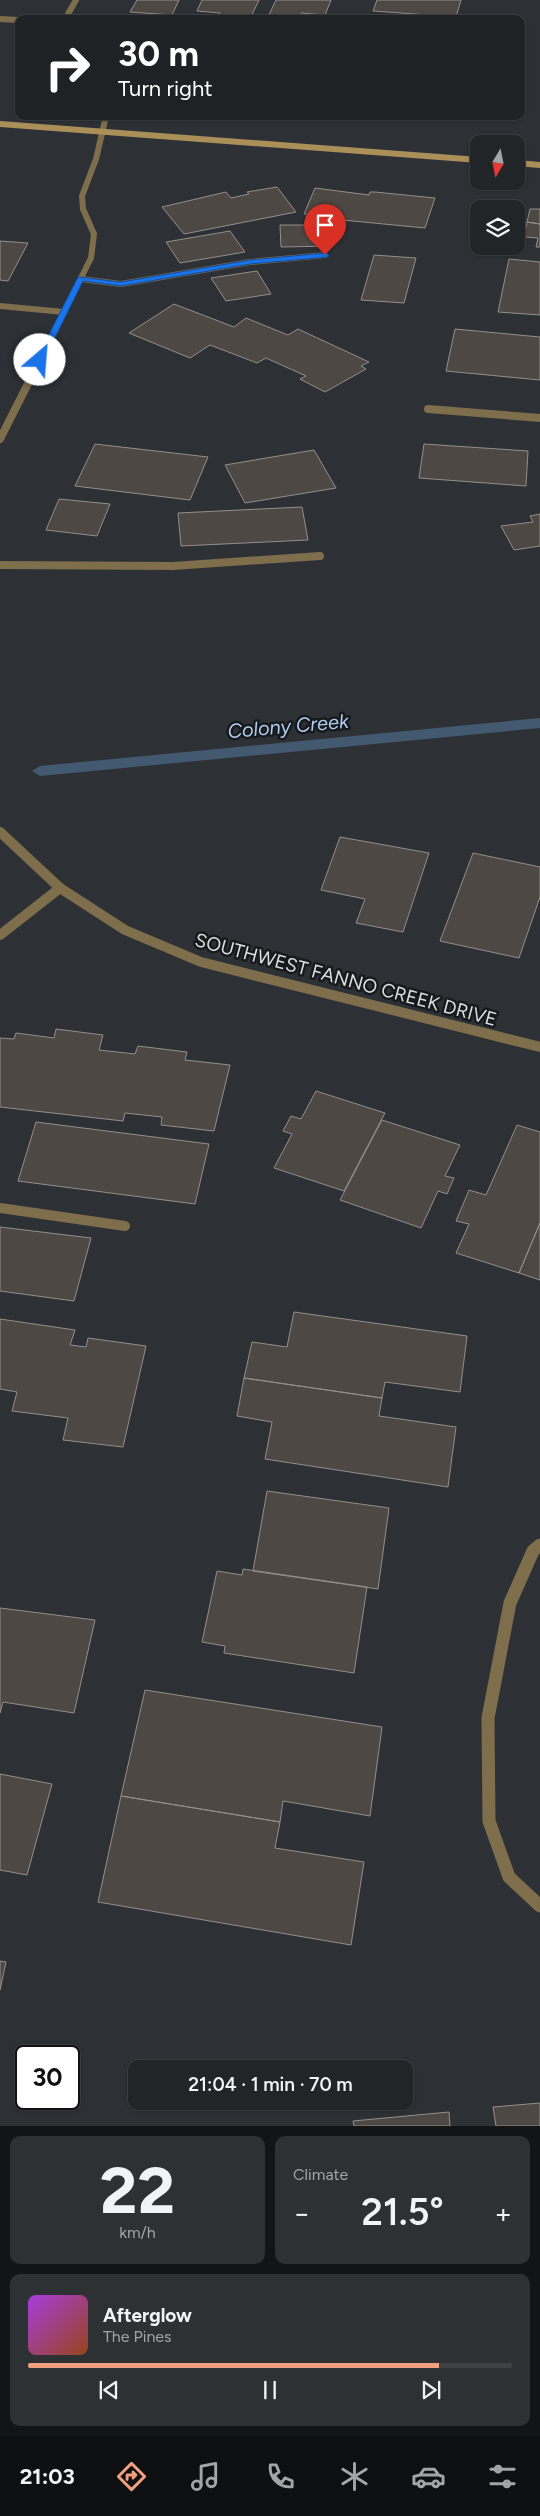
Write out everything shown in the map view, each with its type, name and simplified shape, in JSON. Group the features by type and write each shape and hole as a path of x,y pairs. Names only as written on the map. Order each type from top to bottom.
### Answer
{"main road":[{"path":"0,124 470,159"},
{"path":"525,164 540,165"}],"street":[{"path":"68,15 76,0"},
{"path":"0,19 15,20"},
{"path":"0,439 91,258 94,234 83,209 82,196 96,159 105,120"},
{"path":"80,279 121,284 250,262 325,255"},
{"path":"0,306 64,312"},
{"path":"428,409 540,418"},
{"path":"0,565 174,566 320,556"},
{"name":"SOUTHWEST FANNO CREEK DRIVE","path":"0,832 60,888 125,930 201,962 540,1048"},
{"path":"0,935 60,888"},
{"path":"0,1208 125,1226"},
{"path":"540,1545 533,1551 510,1603 488,1718 489,1821 509,1877 540,1906"}],"building":[{"path":"137,0 179,0 172,15 130,12"},
{"path":"202,0 259,0 252,15 219,15 220,13 197,11"},
{"path":"276,0 331,0 325,15 301,13 300,15 269,15"},
{"path":"377,0 461,0 457,15 373,11"},
{"path":"277,187 296,212 184,234 162,207 226,192 231,198 249,194 247,192"},
{"path":"315,188 369,195 370,192 375,192 435,198 425,228 332,219 333,217 304,214"},
{"path":"530,209 540,209 540,224 527,222"},
{"path":"527,222 540,224 540,247 536,247 538,238 525,237"},
{"path":"280,225 331,225 333,246 281,247"},
{"path":"230,231 245,252 180,263 166,242"},
{"path":"0,241 28,243 8,281 0,280"},
{"path":"374,255 416,258 404,303 361,300"},
{"path":"509,259 540,262 540,315 498,312"},
{"path":"257,271 271,294 226,301 211,278"},
{"path":"174,304 234,327 246,318 288,335 298,329 369,362 361,366 366,369 325,392 300,379 306,376 266,358 257,363 210,345 190,358 129,333"},
{"path":"455,329 540,337 540,380 446,371"},
{"path":"95,444 208,457 190,500 75,486"},
{"path":"424,444 528,451 526,486 419,478"},
{"path":"314,450 336,488 245,503 225,465"},
{"path":"59,499 110,504 97,536 46,530"},
{"path":"302,507 308,540 181,546 178,513"},
{"path":"540,514 540,546 514,550 501,526 533,522 530,516"},
{"path":"340,837 429,853 403,932 356,923 365,899 321,890"},
{"path":"473,853 540,867 540,897 519,958 440,941"},
{"path":"56,1029 103,1035 99,1050 135,1054 138,1046 187,1052 185,1060 230,1065 214,1131 161,1125 162,1117 125,1113 123,1121 0,1107 0,1038 14,1039 16,1033 54,1038"},
{"path":"316,1091 385,1113 344,1191 274,1168 292,1134 283,1131 291,1116 301,1119"},
{"path":"382,1120 460,1145 445,1176 454,1178 447,1194 438,1191 421,1228 340,1200"},
{"path":"36,1122 209,1144 195,1204 18,1181"},
{"path":"517,1125 540,1132 540,1223 519,1273 456,1253 469,1224 456,1221 469,1190 486,1195"},
{"path":"540,1223 540,1280 519,1273"},
{"path":"0,1227 91,1238 74,1301 0,1291"},
{"path":"294,1312 467,1336 460,1392 385,1382 382,1398 244,1378 252,1342 287,1347"},
{"path":"0,1319 75,1330 70,1345 86,1347 88,1338 146,1346 123,1447 63,1440 68,1418 12,1411 17,1392 0,1389"},
{"path":"244,1378 382,1398 379,1416 456,1427 448,1487 265,1459 272,1422 237,1416"},
{"path":"267,1491 389,1508 378,1589 253,1571"},
{"path":"243,1569 367,1587 354,1673 224,1653 225,1646 202,1642 217,1571 242,1575"},
{"path":"0,1608 95,1620 74,1713 3,1702 0,1713"},
{"path":"145,1690 382,1727 370,1816 283,1801 280,1822 121,1796"},
{"path":"0,1774 52,1784 27,1875 0,1870"},
{"path":"121,1796 280,1822 275,1848 364,1862 351,1945 98,1902"},
{"path":"0,1961 6,1962 0,1990"},
{"path":"540,2103 540,2126 496,2126 493,2107"},
{"path":"449,2112 450,2126 354,2126 353,2121"}],"waterway":[{"name":"Colony Creek","path":"40,771 540,723"}],"route":[{"path":"40,360 80,279 121,284 250,262 325,255"}]}
